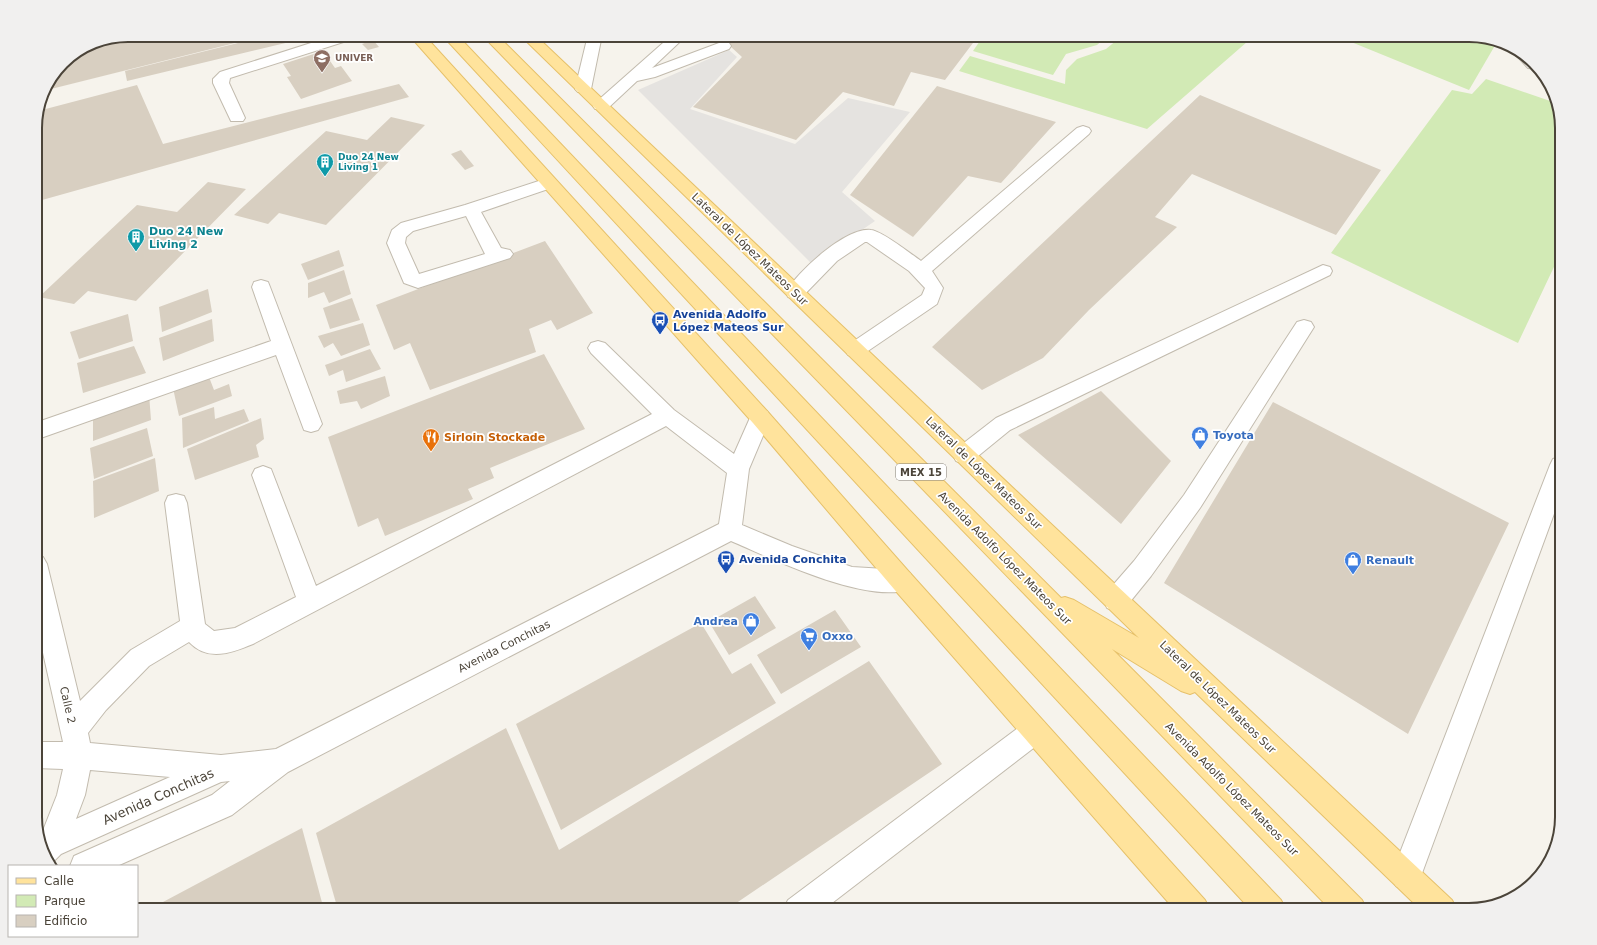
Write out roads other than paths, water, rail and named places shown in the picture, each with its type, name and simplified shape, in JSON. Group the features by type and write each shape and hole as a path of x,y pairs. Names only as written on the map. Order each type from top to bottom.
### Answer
{"main road":[{"path":"422,42 548,184 760,416 902,581 1189,903"},
{"path":"456,42 1264,903"},
{"name":"Avenida Adolfo López Mateos Sur","path":"496,42 1345,903"},
{"name":"Lateral de López Mateos Sur","path":"535,42 964,455 1435,903"},
{"path":"555,101 601,106"},
{"path":"1038,592 1225,704"}],"street":[{"path":"237,118 221,83 221,79 225,75 329,42"},
{"path":"583,89 593,42"},
{"path":"601,106 672,42"},
{"path":"631,79 650,74 724,46"},
{"path":"921,271 1083,131"},
{"path":"471,209 495,255 504,254 418,282 413,281 396,243 398,234 407,227 471,209 548,184"},
{"path":"795,292 830,258 853,240 864,234 871,236 921,271 932,282 934,288 930,299 855,350"},
{"path":"964,455 1003,424 1322,271"},
{"path":"261,287 311,424"},
{"path":"1116,600 1146,565 1211,472 1304,327"},
{"path":"42,430 282,345"},
{"path":"598,348 667,416 738,469"},
{"path":"176,503 193,626 197,635 206,640 216,644 229,642 310,602 667,416"},
{"path":"760,416 738,469 730,530 785,554 852,578 902,581"},
{"path":"262,475 310,602"},
{"path":"1406,876 1555,480"},
{"name":"Avenida Conchitas","path":"86,865 222,805 278,762 730,530"},
{"name":"Calle 2","path":"42,594 80,756 71,795 47,845"},
{"path":"74,729 96,701 140,658 193,626"},
{"path":"808,903 852,871 1035,731"},
{"path":"42,755 80,756 220,769"},
{"name":"Avenida Conchitas","path":"48,846 220,769 278,762"}],"place":[{"name":"UNIVER","path":"322,73"},
{"name":"Duo 24 New Living 1","path":"325,177"},
{"name":"Duo 24 New Living 2","path":"136,252"},
{"name":"Avenida Adolfo López Mateos Sur","path":"660,335"},
{"name":"Toyota","path":"1200,450"},
{"name":"Sirloin Stockade","path":"431,452"},
{"name":"Avenida Conchita","path":"726,574"},
{"name":"Renault","path":"1353,575"},
{"name":"Andrea","path":"751,636"},
{"name":"Oxxo","path":"809,651"}]}
